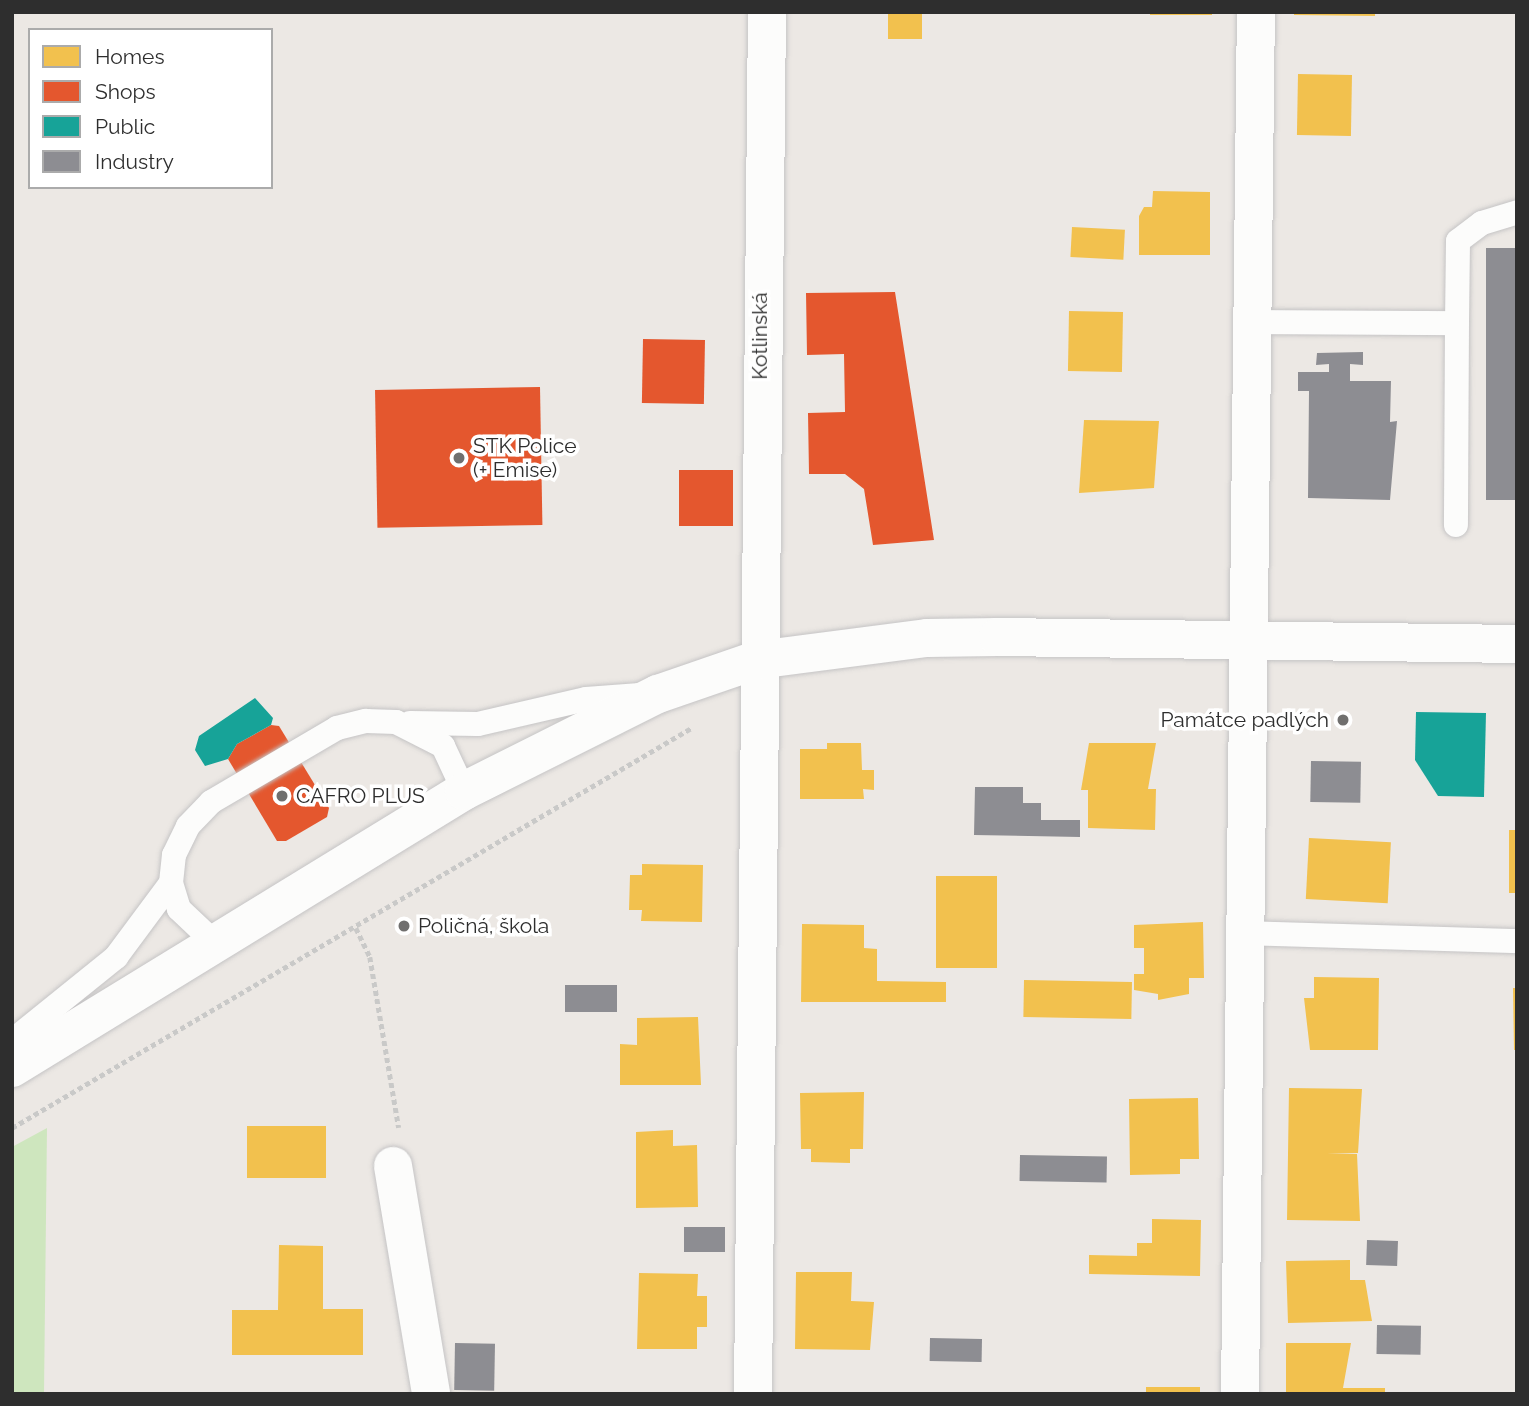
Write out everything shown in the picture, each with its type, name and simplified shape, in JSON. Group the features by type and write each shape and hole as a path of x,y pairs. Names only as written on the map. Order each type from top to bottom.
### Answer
{"street":[{"name":"Kotlinská","path":"753,1394 762,755 757,660 767,12"},
{"path":"1240,1394 1256,12"},
{"path":"12,1068 464,792 658,694 757,660 927,638 1517,644"},
{"path":"393,1166 431,1394"}],"lane":[{"path":"1456,525 1458,242 1482,223 1517,212"},
{"path":"1254,322 1457,323"},
{"path":"215,944 178,909 171,883 178,845 211,802 337,728 396,722 478,724 586,699 658,694"},
{"path":"396,722 443,747 464,792"},
{"path":"12,1041 116,957 171,883"},
{"path":"1245,933 1517,940"}],"path":[{"path":"356,928 370,957 401,1146 393,1166"}],"green space":[{"path":"47,1128 44,1394 12,1394 12,1147"}],"building: Homes":[{"path":"888,12 922,12 922,39 888,39"},
{"path":"1150,12 1212,12 1212,15 1150,15"},
{"path":"1294,12 1375,12 1375,16 1294,15"},
{"path":"1298,74 1352,75 1351,136 1297,135"},
{"path":"1153,191 1210,192 1210,255 1139,255 1139,216 1144,207 1152,207"},
{"path":"1072,227 1125,230 1123,260 1070,257"},
{"path":"1069,311 1123,312 1122,372 1068,371"},
{"path":"1084,420 1159,421 1154,488 1079,493"},
{"path":"827,743 861,743 862,770 874,770 874,790 863,789 864,799 800,799 800,749 827,749"},
{"path":"1089,743 1156,743 1148,789 1156,789 1155,830 1088,828 1088,790 1081,790"},
{"path":"1509,830 1517,830 1517,893 1509,893"},
{"path":"1309,838 1391,842 1388,903 1306,899"},
{"path":"642,864 703,865 702,922 641,921 642,910 629,910 630,875 642,875"},
{"path":"936,876 997,876 997,968 936,968"},
{"path":"1203,922 1204,978 1189,978 1189,994 1158,1000 1158,994 1134,990 1134,974 1144,974 1144,948 1134,948 1134,925"},
{"path":"802,924 864,925 864,948 877,949 877,981 946,982 946,1002 801,1002"},
{"path":"1314,977 1379,978 1378,1050 1310,1050 1304,998 1314,998"},
{"path":"1024,980 1132,982 1131,1019 1023,1017"},
{"path":"1513,988 1517,988 1517,1050 1514,1050"},
{"path":"698,1017 701,1085 620,1085 620,1044 637,1045 637,1018"},
{"path":"1289,1088 1362,1089 1358,1153 1327,1153 1357,1154 1360,1221 1287,1220"},
{"path":"864,1092 863,1149 850,1149 850,1163 811,1162 811,1149 801,1149 800,1093"},
{"path":"1198,1098 1199,1159 1180,1159 1180,1174 1130,1175 1129,1099"},
{"path":"247,1126 326,1126 326,1178 247,1178"},
{"path":"673,1130 673,1146 697,1145 698,1207 636,1208 636,1132"},
{"path":"1152,1219 1201,1220 1200,1276 1089,1274 1089,1255 1137,1256 1137,1243 1152,1243"},
{"path":"279,1245 323,1246 323,1309 363,1309 363,1355 232,1355 232,1310 278,1310"},
{"path":"1350,1260 1350,1280 1365,1280 1372,1321 1288,1323 1286,1261"},
{"path":"796,1272 852,1272 851,1301 874,1302 870,1350 795,1349"},
{"path":"639,1273 698,1274 697,1296 707,1296 707,1327 697,1327 697,1349 637,1349"},
{"path":"1286,1343 1351,1343 1343,1388 1385,1388 1385,1394 1286,1394"},
{"path":"1146,1387 1200,1387 1200,1394 1146,1394"}],"building: Shops":[{"path":"895,292 934,540 873,545 864,489 845,474 809,474 808,413 845,412 844,354 807,355 806,293"},
{"path":"643,339 705,340 704,404 642,403"},
{"name":"STK Police (+ Emise)","path":"540,387 542,525 377,528 375,390"},
{"path":"679,470 733,470 733,526 679,526"},
{"path":"271,725 279,726 329,808 327,817 286,841 277,841 228,759 237,744"}],"building: Public":[{"path":"255,698 273,718 271,725 237,744 228,759 205,766 195,750 199,736"},
{"path":"1416,712 1486,713 1484,797 1438,796 1415,760"}],"building: Industry":[{"path":"1486,248 1517,248 1517,500 1486,500"},
{"path":"1363,352 1363,365 1350,364 1350,381 1391,381 1390,422 1397,421 1390,500 1308,498 1309,391 1298,391 1298,372 1329,372 1329,364 1316,365 1317,353"},
{"path":"1311,761 1361,762 1360,803 1310,802"},
{"path":"975,787 1023,787 1023,803 1041,803 1041,820 1080,820 1080,837 974,835"},
{"path":"565,985 617,985 617,1012 565,1012"},
{"path":"1020,1155 1107,1157 1107,1183 1020,1181"},
{"path":"684,1227 725,1227 725,1252 684,1252"},
{"path":"1367,1240 1398,1241 1397,1266 1366,1265"},
{"path":"1377,1325 1421,1326 1420,1355 1376,1354"},
{"path":"930,1338 982,1339 982,1362 930,1361"},
{"path":"455,1343 495,1344 494,1391 454,1390"}],"place":[{"name":"STK Police (+ Emise)","path":"459,458"},
{"name":"Památce padlých","path":"1343,720"},
{"name":"CAFRO PLUS","path":"282,796"},
{"name":"Poličná, škola","path":"404,926"}]}
